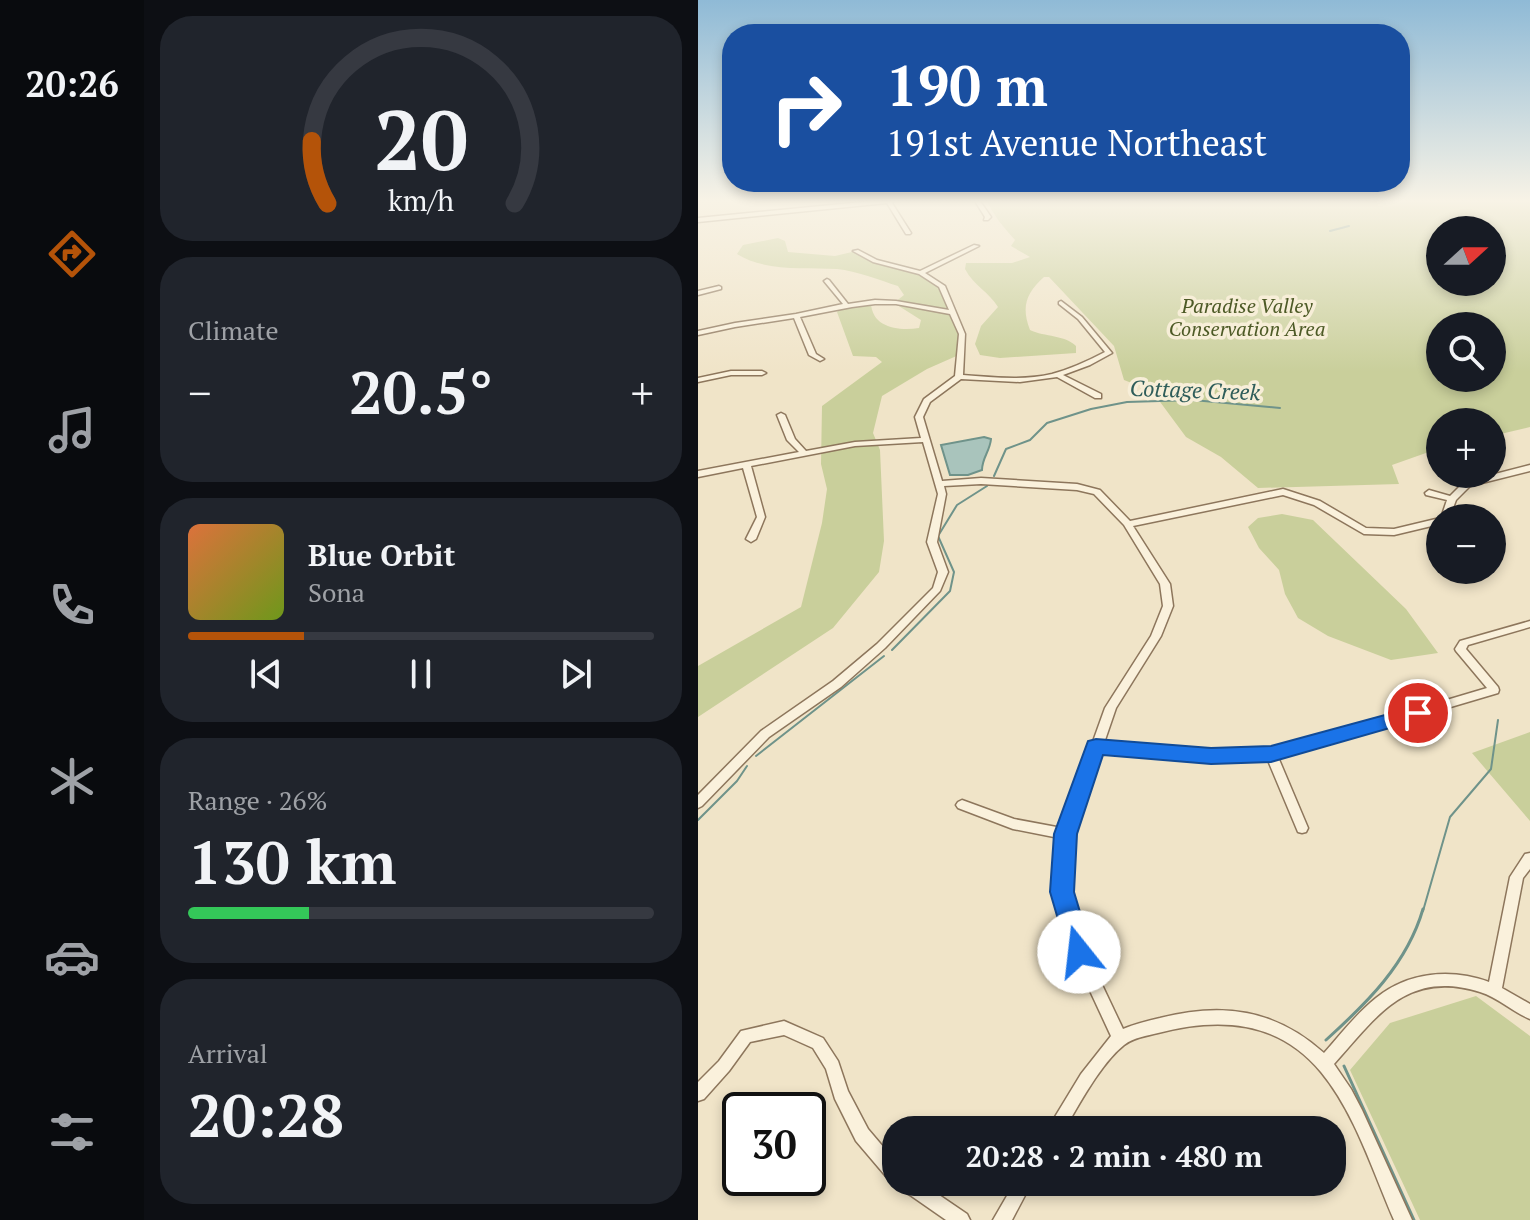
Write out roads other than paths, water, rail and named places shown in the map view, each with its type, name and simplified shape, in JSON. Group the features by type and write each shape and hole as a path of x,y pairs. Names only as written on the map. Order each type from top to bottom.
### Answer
{"street":[{"path":"869,258 921,273 942,286 962,334 959,377"},
{"path":"921,273 948,258"},
{"path":"827,281 845,303"},
{"path":"698,293 719,288"},
{"path":"698,333 742,321 796,316 845,303 899,302 926,311 954,312"},
{"path":"698,803 765,734 837,684 937,589 943,572 932,542 942,494 924,440 919,417 921,409 959,377 1020,381 1060,376 1109,353 1080,318 1061,303"},
{"path":"796,316 813,355 820,359"},
{"path":"698,380 731,373 762,373"},
{"path":"1060,376 1098,396"},
{"path":"781,415 791,440 805,454"},
{"path":"698,474 855,444 924,440"},
{"path":"747,467 761,517 751,539"},
{"path":"1450,504 1467,484 1525,469 1530,476"},
{"path":"941,484 981,481 1077,487 1097,492 1128,524 1165,584 1168,606 1156,636 1111,708 1066,834 1062,892 1079,952 1120,1038"},
{"path":"1128,524 1283,492 1317,503 1364,531 1394,532 1426,522"},
{"path":"1429,493 1452,499"},
{"path":"1096,747 1211,756 1271,754 1494,690 1460,649 1464,643 1530,624"},
{"path":"1271,754 1302,828"},
{"path":"962,805 1013,824 1066,834"},
{"path":"1495,989 1517,877 1530,858"},
{"path":"1325,1063 1389,997 1412,986 1438,980 1466,981 1495,989 1530,1012"},
{"path":"1063,1116 1120,1038 1178,1019 1208,1014 1242,1016 1288,1036 1325,1063 1349,1102 1403,1220"},
{"path":"698,1093 724,1066 746,1036 784,1028 818,1043 833,1066 841,1093 862,1135 882,1159"},
{"path":"926,1196 961,1220"},
{"path":"1002,1220 1016,1196"}],"water":[{"path":"984,437 991,439 982,470 968,475 950,475 941,445"}],"waterway":[{"name":"Cottage Creek","path":"994,476 1006,449 1030,440 1047,423 1091,409 1127,402 1193,400 1280,408"},
{"name":"Cottage Creek","path":"892,650 950,591 954,572 938,536 957,505 987,486"},
{"name":"Cottage Creek","path":"756,756 884,656"},
{"path":"1423,911 1450,817 1491,769 1498,720"},
{"name":"Cottage Creek","path":"698,820 737,781 747,766"},
{"path":"1326,1040 1356,1012 1396,965 1423,909"},
{"path":"1344,1066 1414,1220"}],"park label":[{"name":"Paradise Valley Conservation Area","path":"1247,318"}]}
